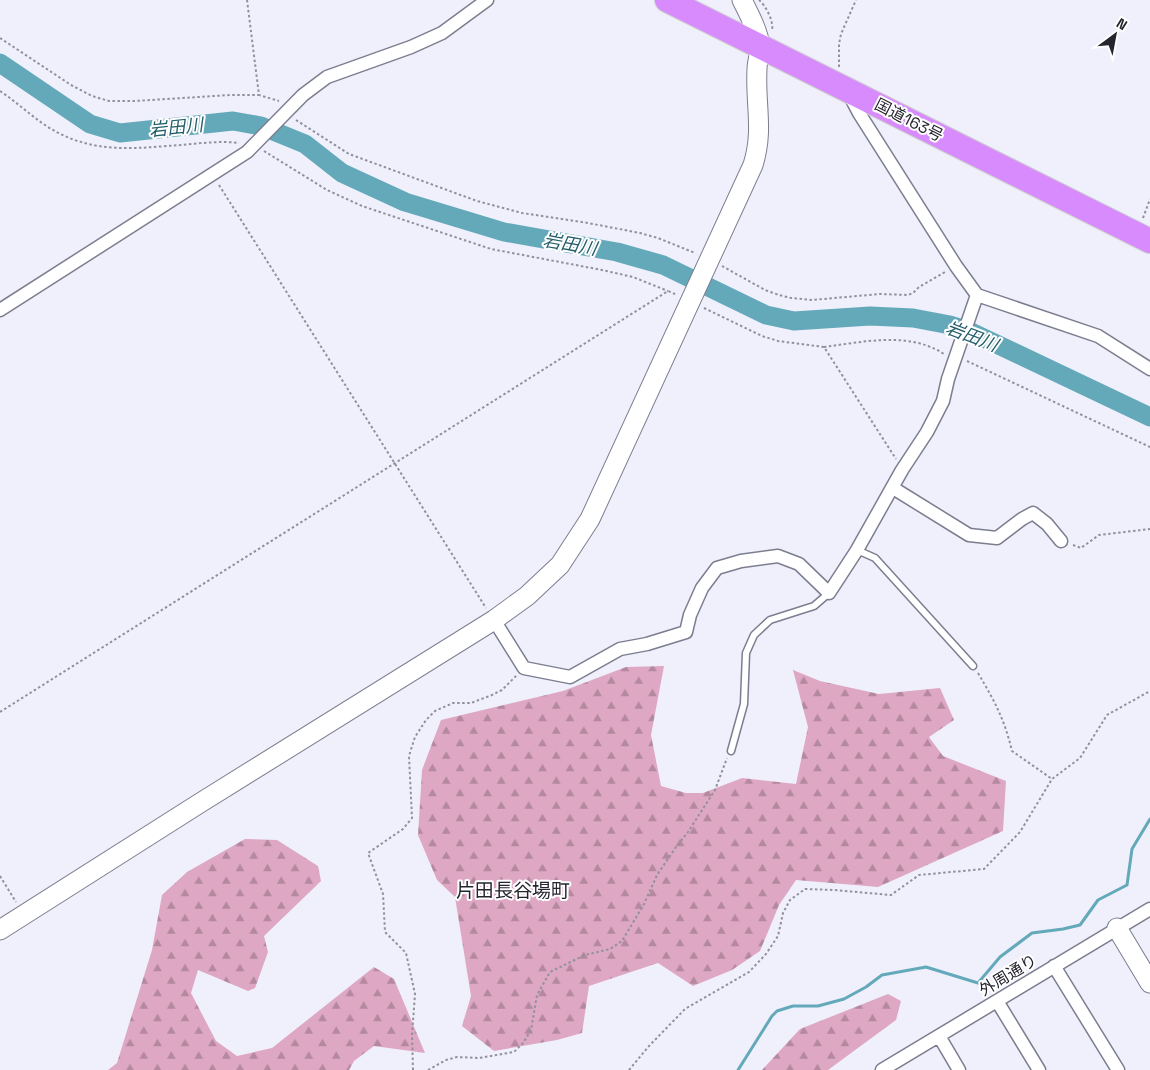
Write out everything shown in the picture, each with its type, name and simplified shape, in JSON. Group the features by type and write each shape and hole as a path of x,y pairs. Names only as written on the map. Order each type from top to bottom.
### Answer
{"highway":[{"name":"国道163号","path":"667,0 1143,238"}],"street":[{"path":"0,310 255,145 303,94 327,77 411,47 442,33 487,0"},
{"path":"0,930 494,620 527,596 560,565 590,519 753,165 758,148 759,135 756,69 760,46 751,18 742,0"},
{"path":"842,86 956,266 977,295 1098,336 1150,369"},
{"path":"494,620 524,668 570,677 620,649 647,644 686,632 690,615 702,588 717,568 741,561 778,556 799,564 828,593 857,550 942,401 958,360 977,295"},
{"path":"893,488 969,535 997,538 1022,518 1033,513 1047,524 1061,541"},
{"name":"外周通り","path":"882,1070 1150,909"},
{"path":"1117,928 1150,983"},
{"path":"1054,966 1118,1070"},
{"path":"997,1001 1039,1070"},
{"path":"939,1036 959,1070"}],"lane":[{"path":"857,550 875,558 973,666"},
{"path":"730,751 744,704 746,652 754,635 770,620 814,606 828,593"}],"path":[{"path":"247,0 260,95"},
{"path":"842,86 839,78 839,44 841,34 856,0"},
{"path":"0,38 71,85 92,96 110,101 230,95 260,95 273,98 285,113 332,144 371,164 476,201 522,213 588,223 658,238 710,259 772,293 791,298 812,300 880,294 908,295 956,266"},
{"path":"0,91 44,124 71,138 96,147 130,149 236,142 255,145 327,190 362,206 491,249 633,277 770,338 794,344 824,347 874,341 910,341 940,351 958,360 967,360 1150,447"},
{"path":"212,174 494,620"},
{"path":"1143,238 1150,198"},
{"path":"0,712 668,291"},
{"path":"824,347 902,470"},
{"path":"1061,541 1081,548 1100,535 1150,529"},
{"path":"973,666 999,708 1007,729 1012,751 1052,780"},
{"path":"413,1070 412,1035 415,994 406,953 385,932 383,894 368,853 403,829 412,818 409,756 415,737 426,720 435,712 453,703 471,703 492,696 502,690 524,668"},
{"path":"629,1070 686,1010 749,972 766,954 778,936 783,913 790,900 805,889 891,896 919,875 984,869 1020,832 1052,780 1080,758 1107,715 1150,690"},
{"path":"428,1070 446,1060 457,1057 479,1058 514,1052 523,1043 531,1030 537,995 550,972 585,955 610,949 622,941 644,904 657,875 715,790 730,751"},
{"path":"0,876 24,914"}],"green space":[{"path":"664,666 651,735 661,786 686,793 703,793 742,778 796,784 808,727 793,670 820,681 879,694 940,688 954,720 929,737 943,756 1006,781 1003,831 878,887 796,880 779,905 760,951 732,970 693,986 658,963 589,986 582,1033 557,1040 494,1051 462,1026 471,996 455,897 437,880 418,835 422,770 441,720 563,691 626,667"},
{"path":"245,839 277,840 318,866 321,881 264,936 268,952 255,988 248,991 198,970 191,993 216,1041 237,1056 272,1048 374,967 394,979 425,1053 374,1046 354,1061 349,1070 108,1070 117,1063 152,950 162,895 187,872"},
{"path":"888,994 901,1001 896,1020 828,1070 762,1070 800,1029"}],"waterway":[{"name":"岩田川","path":"0,63 90,124 120,133 233,121 261,126 305,144 342,173 405,202 504,232 617,252 663,265 766,315 794,321 870,316 913,318 950,325 969,331 1150,417"},
{"path":"738,1070 777,1011 793,1006 818,1006 844,999 866,987 882,975 926,967 978,983 1000,957 1032,933 1080,925 1098,900 1127,885 1132,849 1150,819"}],"district":[{"name":"片田長谷場町","path":"513,890"}]}
